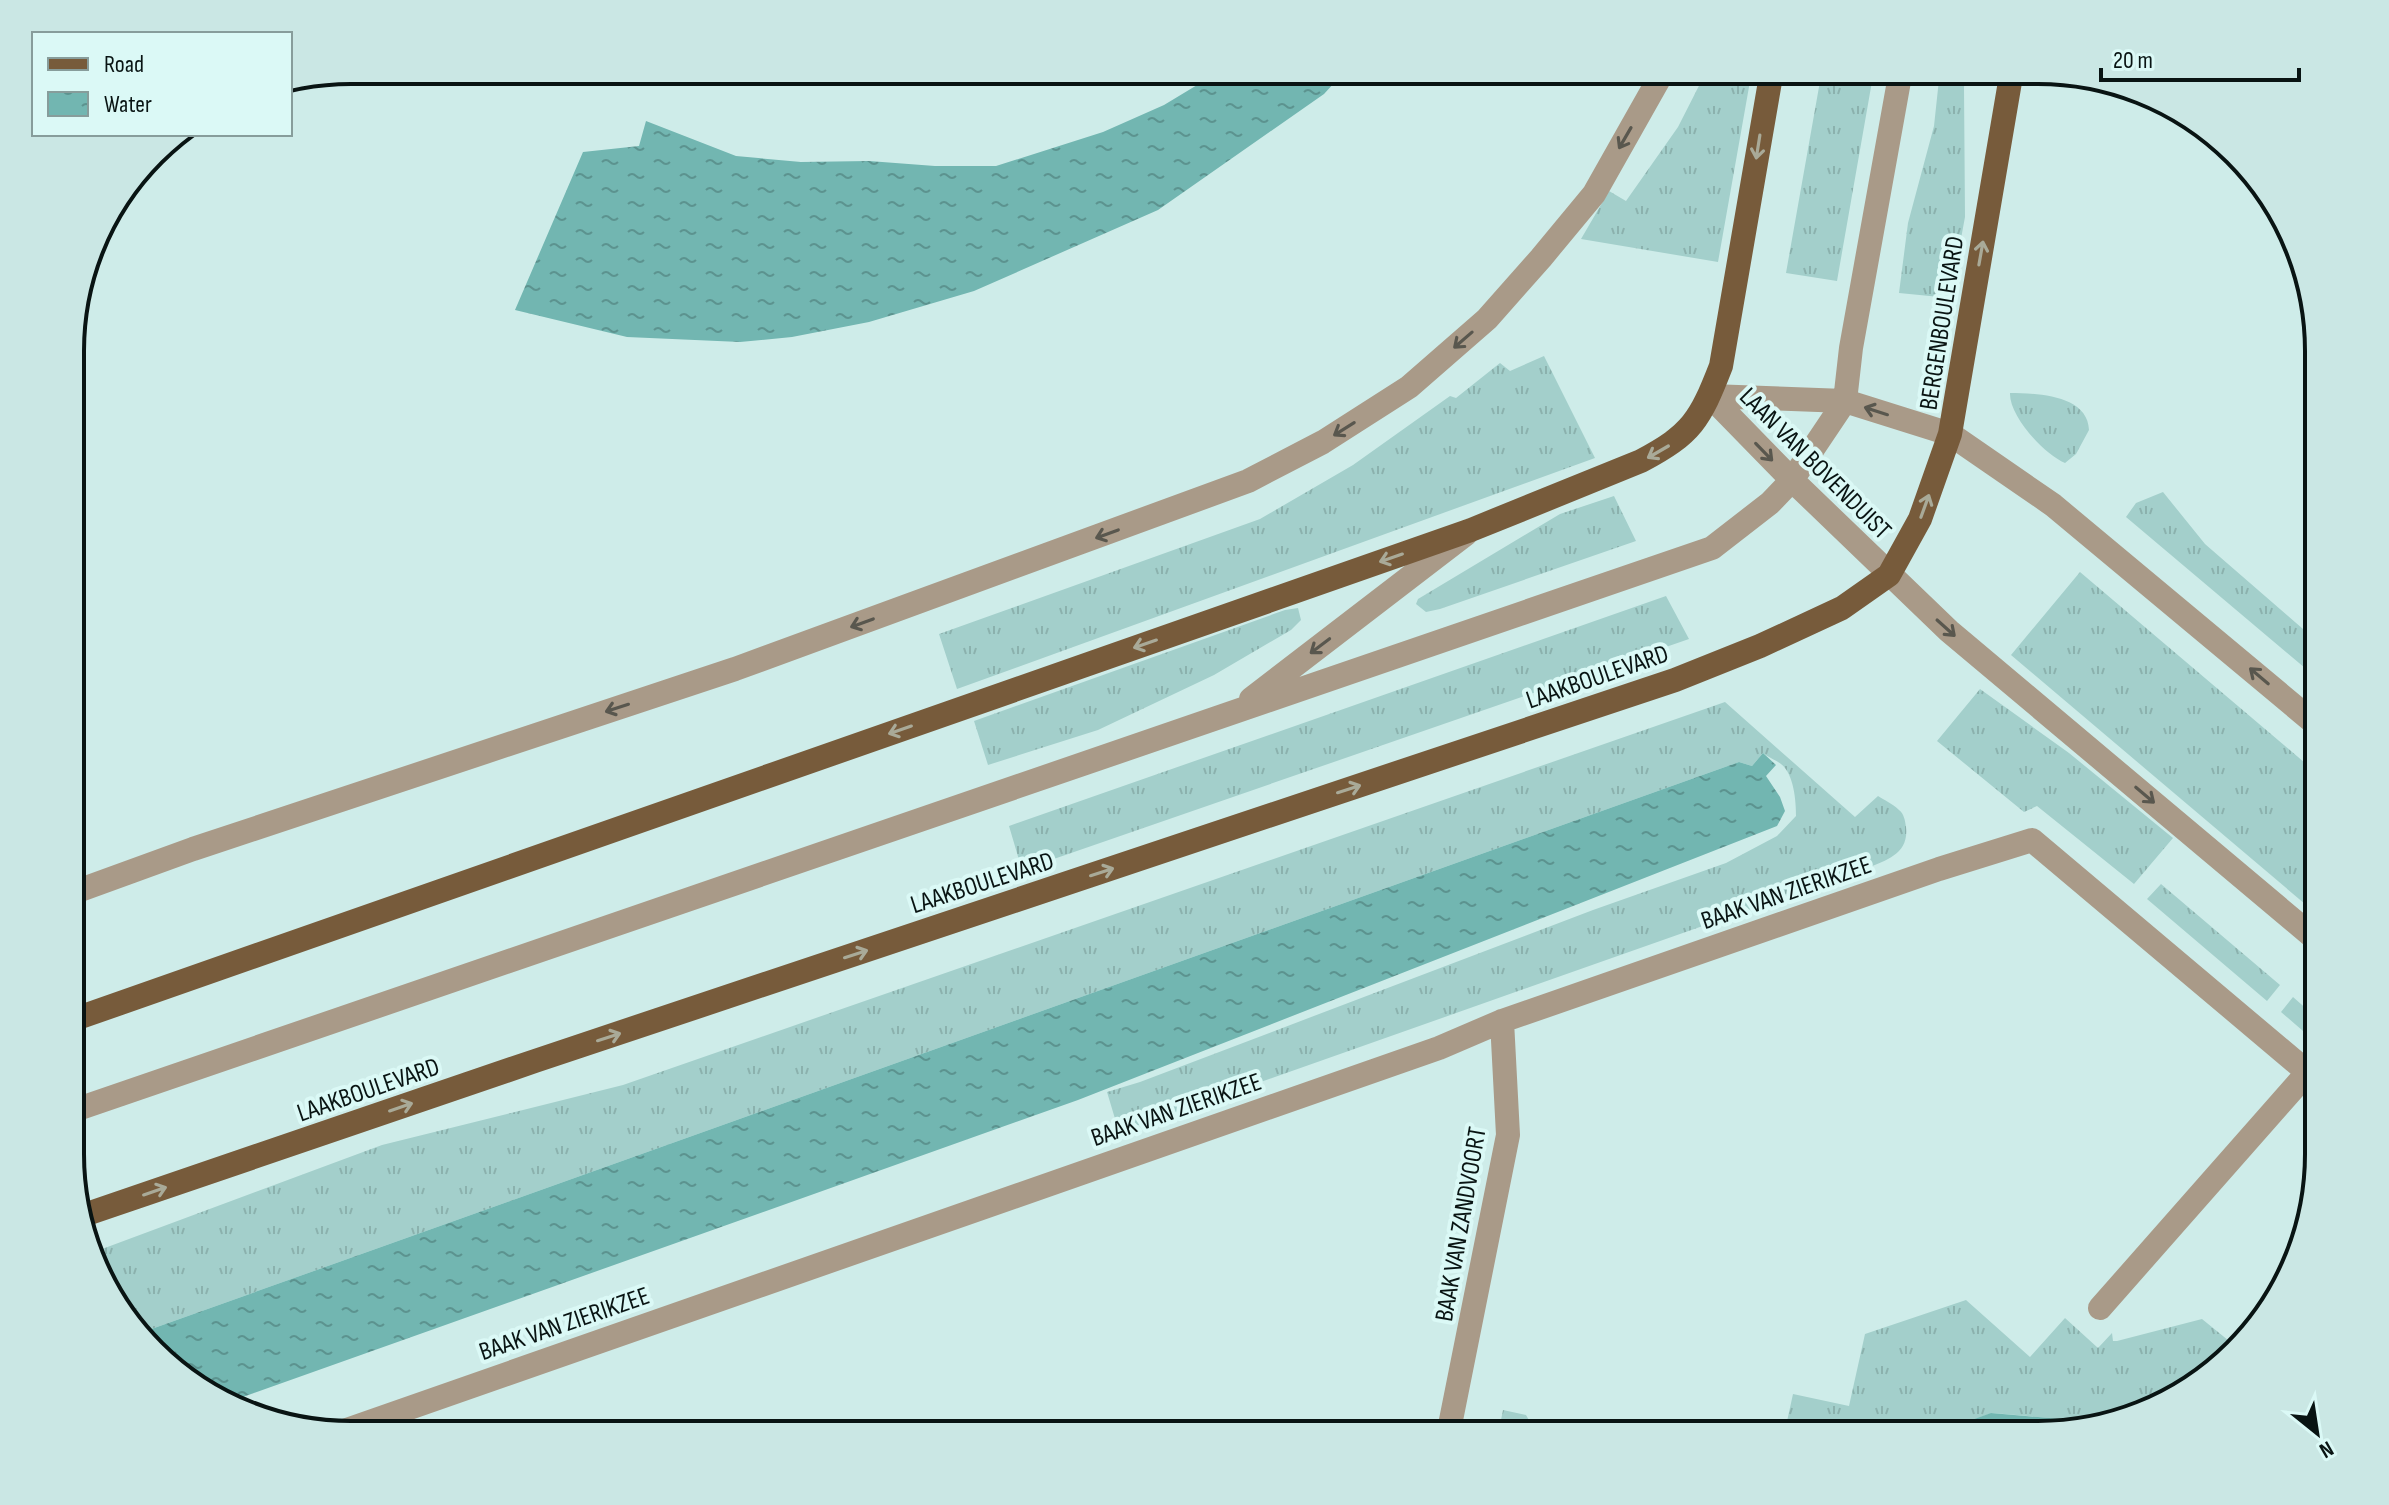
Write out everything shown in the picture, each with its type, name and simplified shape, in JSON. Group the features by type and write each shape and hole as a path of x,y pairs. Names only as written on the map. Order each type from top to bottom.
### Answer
{"main road":[{"path":"84,1016 1471,530 1641,461 1665,448 1691,428 1710,396 1721,366 1770,84"},
{"name":"BERGENBOULEVARD","path":"1889,575 1920,519 1950,434 2010,84"},
{"name":"LAAKBOULEVARD","path":"91,1213 1675,680 1760,646 1842,608 1889,575"}],"street":[{"path":"84,889 193,849 735,669 1248,481 1323,442 1409,387 1506,299 1594,194 1656,84"},
{"path":"84,1107 1712,548 1770,503 1792,480 1845,401 1851,348 1898,84"},
{"name":"LAAN VAN BOVENDUIST","path":"1710,396 1845,401 1950,434 2053,505 2304,714"},
{"name":"LAAN VAN BOVENDUIST","path":"1710,396 1792,480 1949,631 2304,929"},
{"path":"1235,711 1471,530"},
{"name":"BAAK VAN ZIERIKZEE","path":"372,1421 1439,1048 1502,1021 1939,869 2032,840 2304,1068"},
{"name":"BAAK VAN ZANDVOORT","path":"1451,1420 1508,1135 1502,1021"},
{"path":"2100,1308 2304,1086"}],"green space":[{"path":"1700,84 1750,84 1718,262 1581,239 1609,191 1626,201 1678,127"},
{"path":"1820,84 1872,84 1837,281 1786,273"},
{"path":"1938,84 1965,84 1965,217 1950,298 1899,293 1908,223 1934,126"},
{"path":"1544,356 1595,458 957,689 939,634 1260,519 1353,465 1450,396 1456,398 1500,363 1510,371"},
{"path":"2010,393 2047,395 2080,409 2089,430 2076,454 2065,463 2047,452 2021,423"},
{"path":"2163,492 2205,544 2304,630 2304,667 2126,517 2136,503"},
{"path":"1614,496 1636,541 1440,609 1426,612 1416,604 1418,599 1560,514"},
{"path":"2080,572 2304,762 2304,903 2011,655"},
{"path":"1666,596 1689,639 1022,870 1009,826"},
{"path":"1298,608 1301,620 1291,630 1214,675 1098,730 988,765 974,721"},
{"path":"1980,689 2069,753 2173,838 2134,884 2037,806 2024,812 1937,741"},
{"path":"1725,702 1855,817 1878,796 1897,808 1903,815 1906,827 1901,849 1867,868 1119,1132 1107,1092 1726,863 1777,836 1796,816 1795,796 1785,768 1763,753 1752,766 1739,762 150,1329 120,1287 101,1249 382,1145 623,1085"},
{"path":"2161,884 2280,985 2267,1001 2147,899"},
{"path":"2293,997 2304,1007 2304,1032 2281,1012"},
{"path":"1966,1300 2030,1357 2065,1318 2098,1348 2112,1333 2113,1341 2117,1341 2202,1319 2228,1341 2200,1366 2171,1385 2140,1401 2090,1416 2063,1419 1992,1413 1972,1420 1787,1420 1793,1394 1849,1406 1865,1334"},
{"path":"1503,1410 1526,1415 1529,1420 1501,1420"}],"water":[{"path":"1199,84 1333,84 1324,94 1158,210 974,291 869,322 792,337 740,342 627,337 515,310 583,152 639,146 646,121 736,156 801,162 996,166 1103,132 1164,105"},
{"path":"1763,753 1776,765 1766,776 1785,811 1777,826 1078,1100 242,1397 189,1366 150,1329 1739,762 1752,766"},
{"path":"1991,1413 2063,1419 2055,1420 1972,1420"}]}
